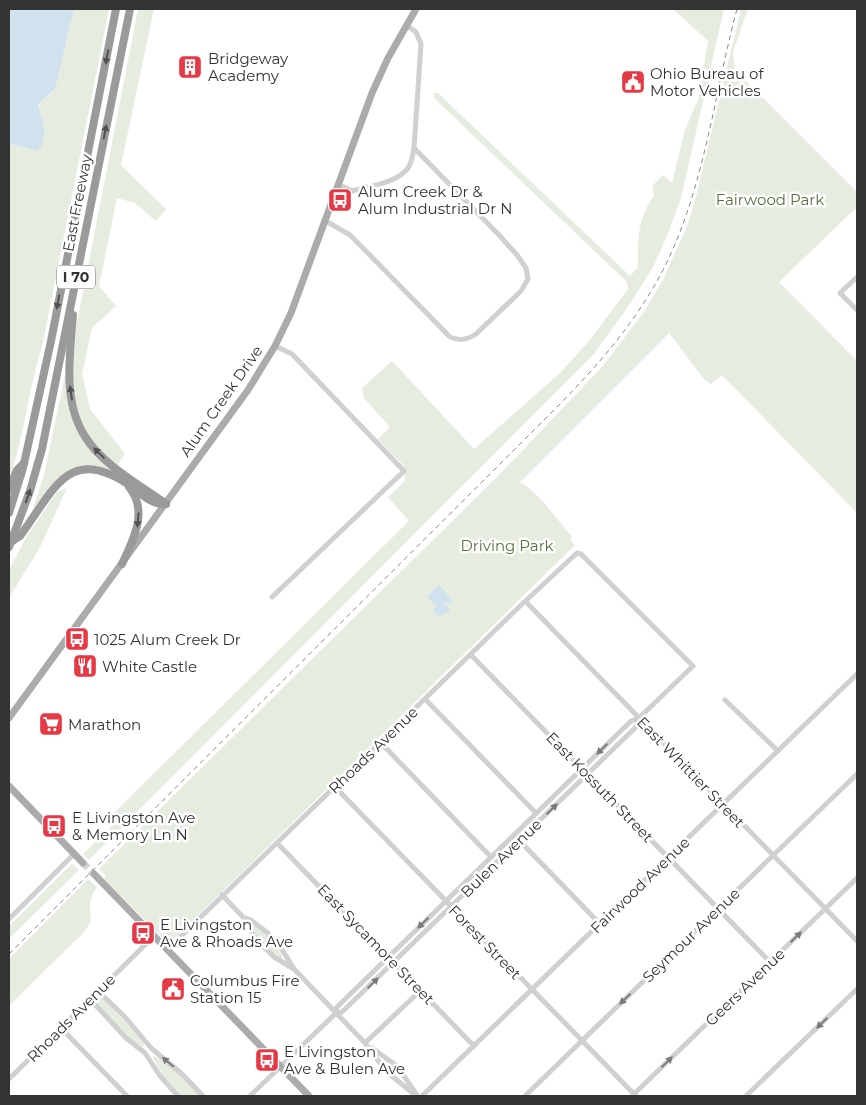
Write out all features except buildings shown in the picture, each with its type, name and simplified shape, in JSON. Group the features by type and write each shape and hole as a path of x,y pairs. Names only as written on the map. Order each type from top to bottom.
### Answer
{"highway":[{"name":"East Freeway","path":"9,513 24,463 51,341 116,9"},
{"name":"East Freeway","path":"10,544 36,471 130,9"},
{"path":"75,283 69,371 71,396 80,427 86,439 103,457 166,504"},
{"path":"9,490 17,470 24,463"},
{"path":"10,544 20,536 52,490 69,474 84,470 99,469 120,478 156,504 166,504"},
{"path":"120,478 134,495 138,512 137,528 122,564"}],"main road":[{"name":"Alum Creek Drive","path":"9,718 244,395 275,346 294,304 372,93 416,9"},
{"path":"9,786 83,863"},
{"path":"94,874 309,1096"}],"street":[{"path":"338,184 352,191 393,179 408,167 414,148 421,44 416,32 406,25"},
{"path":"324,220 355,240 444,332 458,340 467,339 476,334 521,291 528,279 526,268 503,239 414,148"},
{"path":"857,277 840,294 857,310"},
{"path":"272,597 404,471 292,354 275,346"},
{"name":"Rhoads Avenue","path":"167,950 518,607 526,602 577,553 581,554 693,666"},
{"name":"East Whittier Street","path":"526,602 857,941"},
{"name":"East Kossuth Street","path":"471,655 770,962"},
{"name":"Bulen Avenue","path":"336,1013 337,1007 536,813 631,721 639,718 693,666"},
{"name":"Fairwood Avenue","path":"422,1096 857,674"},
{"path":"425,699 536,813"},
{"path":"725,700 778,751"},
{"name":"Bulen Avenue","path":"250,1096 336,1013 342,1012 394,963 636,727 639,718"},
{"path":"380,743 491,857"},
{"name":"Seymour Avenue","path":"525,1096 857,774"},
{"name":"Forest Street","path":"335,787 634,1096"},
{"path":"514,835 600,924"},
{"name":"East Sycamore Street","path":"278,843 474,1046"},
{"path":"10,916 74,854"},
{"name":"Geers Avenue","path":"634,1096 857,878"},
{"path":"222,895 243,917 262,946 274,957 294,970 365,1043 386,1071 417,1096"},
{"path":"243,917 251,920 269,934 283,951 294,970"},
{"name":"Rhoads Avenue","path":"9,1079 154,936"},
{"path":"746,1096 857,989"},
{"path":"365,1043 420,990"},
{"path":"98,991 125,1017 151,1048 181,1072 203,1096"},
{"path":"90,999 126,1038 145,1053 160,1076 178,1096"},
{"path":"61,1028 127,1096"},
{"path":"365,1043 397,1066 417,1096"}],"green space":[{"path":"74,9 109,9 43,342 19,447 9,481 9,142 37,151 42,119 38,107 42,100 51,94"},
{"path":"138,9 154,9 121,165 166,209 156,221 135,203 117,198 99,286 116,306 92,328 82,374 90,409 125,454 117,465 94,446 82,425 74,397 73,367 77,323"},
{"path":"673,9 724,9 681,198 653,267 628,307 593,355 89,860 83,854 115,823 111,816 409,521 388,497 405,481 404,466 378,439 390,427 364,398 362,388 392,361 474,449 560,373 589,341 628,289 627,282 434,98 434,93 438,93 630,276 638,267 641,222 648,204 654,195 652,186 663,175 672,183 685,130 699,97 708,41"},
{"path":"741,9 748,9 733,52 735,70 857,192 857,207 779,282 857,361 857,513 722,375 711,384 704,379 669,333 520,482 547,507 571,536 571,541 575,545 169,944 104,879 106,876 99,869 497,477 602,367 644,312 664,278 687,226 696,197"},
{"path":"65,375 74,418 83,438 90,448 113,470 96,467 59,478 51,486 35,512 32,512 44,475"},
{"path":"67,488 40,547 9,598 9,570 27,536 57,492"},
{"path":"72,864 79,870 9,939 9,926"},
{"path":"88,879 97,887 91,899 91,922 84,932 9,1006 9,959"},
{"path":"251,924 268,937 282,954 282,959 272,953 249,926"},
{"path":"98,997 102,998 131,1027 144,1044 143,1047 137,1045 119,1029 96,1002"},
{"path":"154,1056 173,1068 200,1096 182,1096 162,1074 153,1058"}],"water":[{"path":"9,9 74,9 56,85 52,92 38,106 44,135 41,146 37,151 9,142"},
{"path":"439,585 453,601 449,604 445,601 444,603 450,609 448,612 438,616 433,610 437,606 427,597"}],"tunnel":[{"path":"83,863 94,874"}],"railway":[{"path":"9,954 547,417 590,372 617,340 653,288 670,256 684,222 704,152 737,9"}],"place":[{"name":"Bridgeway Academy","path":"190,67"},
{"name":"Ohio Bureau of Motor Vehicles","path":"633,82"},
{"name":"Alum Creek Dr & Alum Industrial Dr N","path":"340,200"},
{"name":"1025 Alum Creek Dr","path":"77,639"},
{"name":"White Castle","path":"85,666"},
{"name":"Marathon","path":"51,724"},
{"name":"E Livingston Ave & Memory Ln N","path":"54,826"},
{"name":"E Livingston Ave & Rhoads Ave","path":"143,933"},
{"name":"Columbus Fire Station 15","path":"173,989"},
{"name":"E Livingston Ave & Bulen Ave","path":"267,1060"}],"park label":[{"name":"Fairwood Park","path":"770,199"},
{"name":"Driving Park","path":"507,545"}]}
